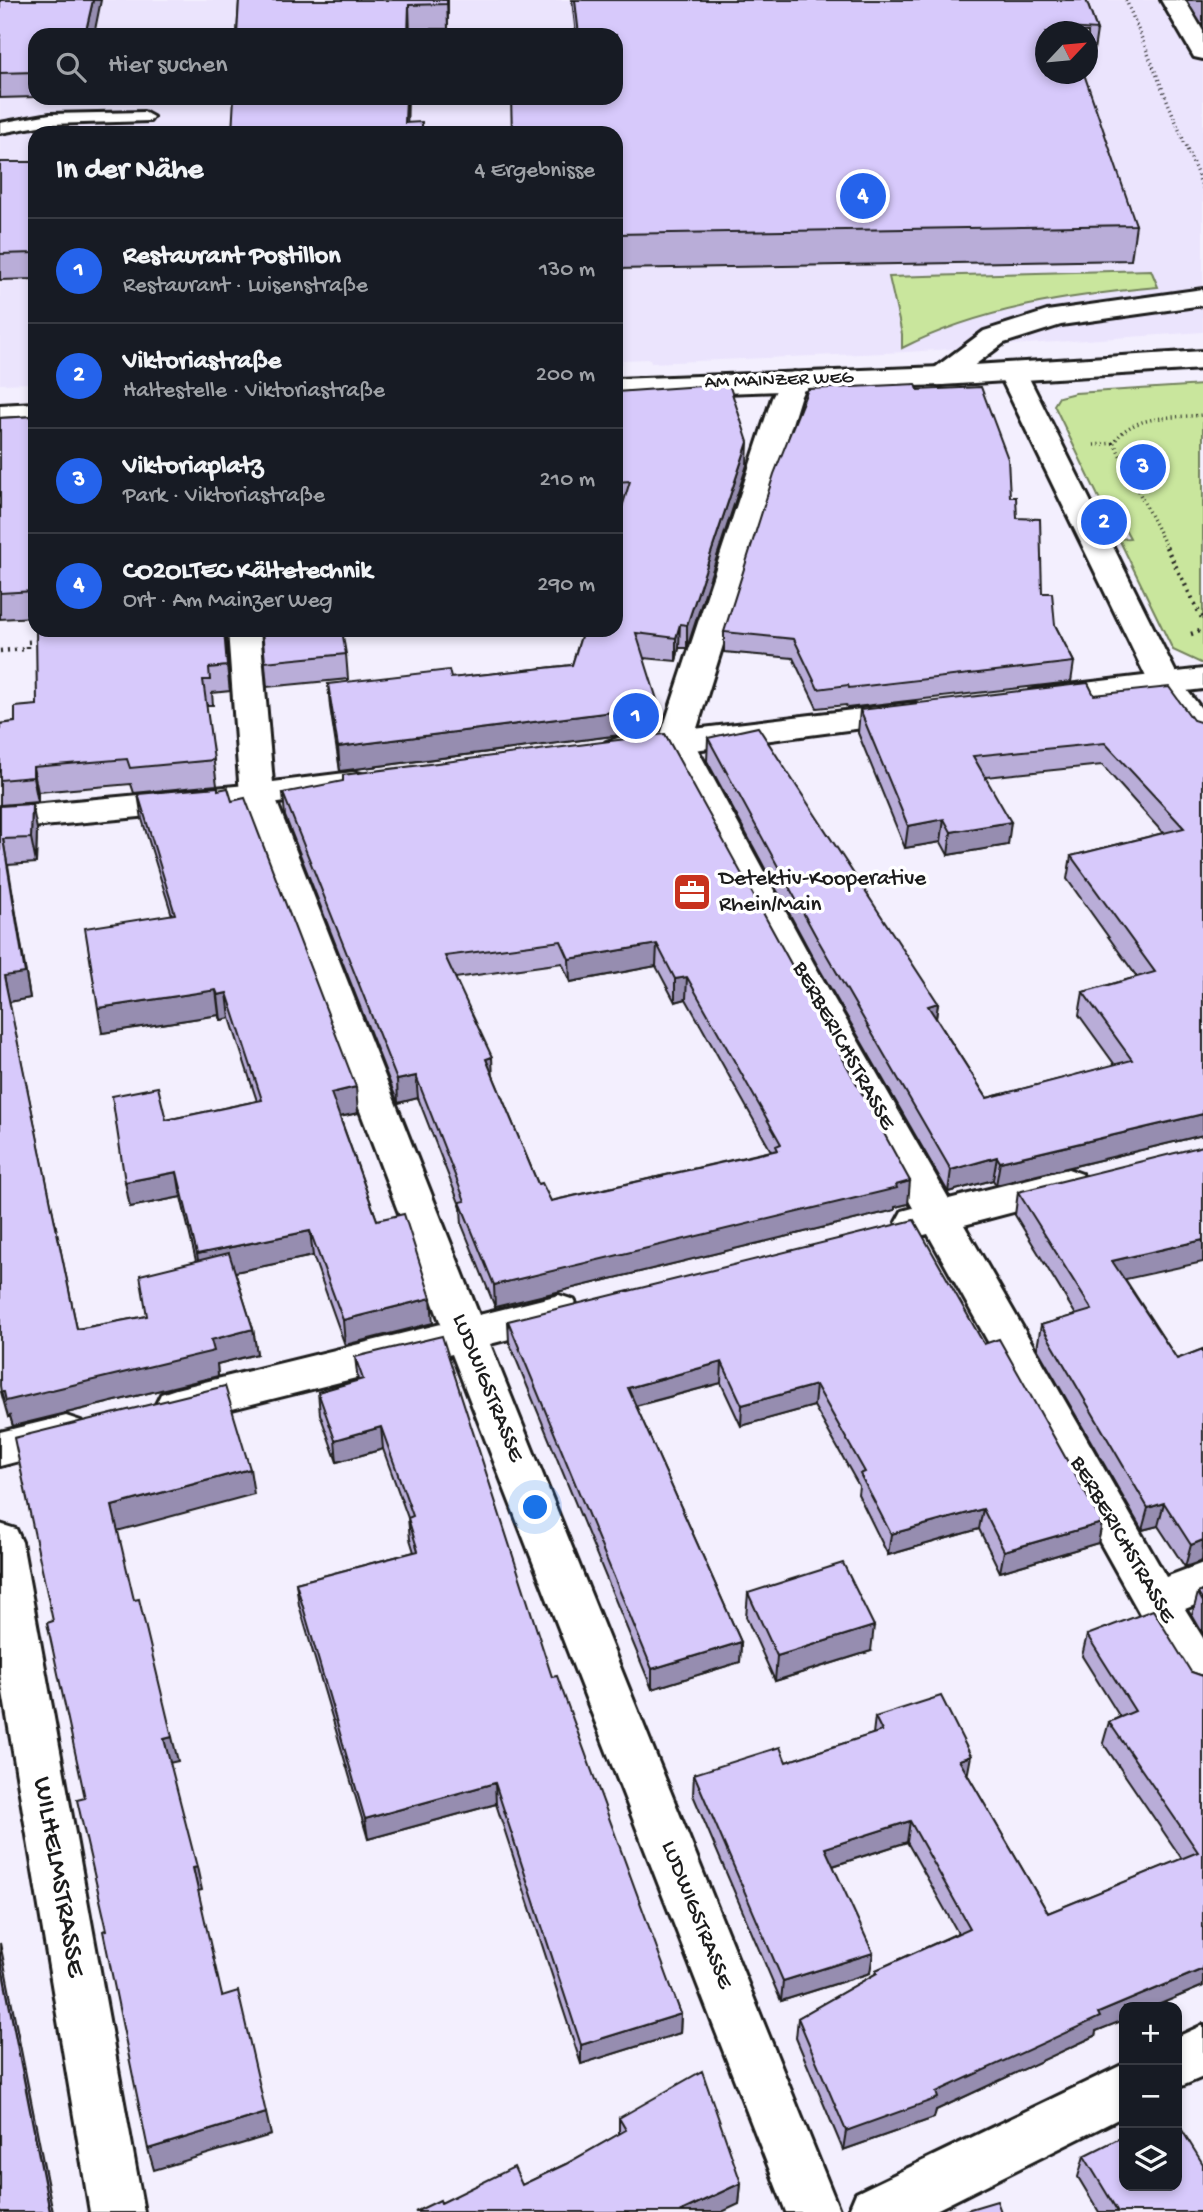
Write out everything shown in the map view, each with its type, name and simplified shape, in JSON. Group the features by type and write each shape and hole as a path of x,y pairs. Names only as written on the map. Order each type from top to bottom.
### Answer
{"street":[{"path":"1172,0 1203,51"},
{"path":"942,376 994,337 1057,317 1203,297"},
{"name":"AM MAINZER WEG","path":"623,388 942,376 1203,360"},
{"path":"1012,372 1165,683 1203,734"},
{"path":"676,741 786,398 794,381"},
{"path":"0,414 28,412"},
{"name":"LUDWIGSTRASSE","path":"245,637 257,795 466,1335 813,2212"},
{"path":"1016,701 1203,679"},
{"path":"582,754 948,709"},
{"name":"BERBERICHSTRASSE","path":"676,741 803,976 938,1216 1181,1591 1203,1678"},
{"path":"0,819 257,795 379,780"},
{"path":"884,1230 1110,1174"},
{"path":"146,1413 601,1301"},
{"path":"0,1449 107,1423"},
{"name":"WILHELMSTRASSE","path":"0,1542 117,2212"},
{"path":"1182,2060 1203,2050"},
{"path":"875,2212 1119,2091"}],"lane":[{"path":"0,128 50,119 144,117"}],"path":[{"path":"1126,0 1203,188"},
{"path":"1203,415 1141,422 1121,432 1114,443 1203,620"},
{"path":"0,651 27,649 27,642 53,640"}],"shaded area":[{"path":"0,0 1203,0 1203,332 907,352 651,363 650,359 623,360 623,126 28,126 28,383 0,384"}],"green space":[{"path":"1151,270 1158,287 1060,299 995,313 932,334 902,348 902,334 889,277"},
{"path":"1203,385 1203,664 1173,650 1119,539 1130,538 1125,529 1114,529 1054,405 1059,397 1075,393"}],"building":[{"path":"0,0 93,0 87,28 28,28 28,72 0,73"},
{"path":"239,0 447,0 447,4 409,5 408,28 237,28"},
{"path":"575,0 1086,0 1094,21 1035,21 1035,84 1087,84 1136,225 623,234 623,126 512,126 511,105 623,105 623,28 578,28"},
{"path":"234,105 406,105 405,123 422,122 422,126 232,126"},
{"path":"0,162 28,162 28,253 0,254"},
{"path":"729,384 748,442 687,625 680,624 676,638 636,633 659,706 338,747 328,684 449,670 451,678 572,665 581,637 623,637 623,504 630,481 623,482 623,392"},
{"path":"916,384 918,390 981,387 1008,459 1010,497 1016,497 1017,518 1040,519 1042,593 1052,593 1055,625 1074,662 849,688 848,685 818,689 794,639 724,632 774,474 808,389"},
{"path":"28,416 28,591 0,593 0,418"},
{"path":"36,637 225,637 227,666 209,668 210,680 203,680 214,760 130,768 127,759 33,767 33,777 0,780 0,724 15,722 15,707 37,705"},
{"path":"263,637 343,637 346,654 265,662"},
{"path":"1088,683 1094,695 1169,687 1193,720 1203,723 1203,1114 1000,1162 997,1157 951,1170 818,940 708,738 758,727 938,1003 928,1006 987,1098 1132,1060 1083,992 1155,972 1071,856 1184,828 1105,743 973,756 1011,822 951,832 944,819 908,826 860,710"},
{"path":"665,734 910,1181 896,1185 897,1188 494,1285 460,1202 465,1201 416,1076 397,1080 283,793 343,781 343,775","holes":["561,941 569,959 657,944 675,979 687,977 781,1144 776,1146 778,1150 551,1201 542,1183 538,1184 486,1059 492,1057 445,956"]},
{"path":"218,787 218,790 228,788 232,801 245,798 356,1087 331,1093 377,1220 404,1214 431,1298 343,1320 310,1231 197,1254 177,1172 125,1182 112,1096 158,1087 166,1120 262,1100 227,993 218,995 216,990 98,1008 85,928 175,914 138,794"},
{"path":"32,804 31,838 3,839 25,973 4,976 77,1329 147,1316 140,1275 229,1253 253,1329 211,1340 214,1351 6,1401 0,1386 0,806"},
{"path":"1203,1146 1203,1240 1112,1261 1177,1359 1203,1349 1203,1540 1191,1545 1164,1503 1148,1508 1041,1325 1092,1310 1018,1192"},
{"path":"914,1220 984,1344 999,1339 1102,1523 1004,1551 983,1509 891,1534 860,1474 865,1472 816,1385 742,1405 722,1362 628,1388 741,1642 652,1669 508,1321"},
{"path":"442,1336 552,1677 557,1676 681,2014 581,2045 495,1783 365,1819 296,1583 418,1551 408,1518 413,1516 381,1427 335,1440 318,1392 363,1379 355,1357"},
{"path":"225,1386 250,1469 112,1506 134,1600 139,1599 172,1737 164,1739 197,1867 193,1868 222,1996 238,1991 266,2113 148,2149 103,1931 107,1930 77,1800 85,1798 47,1623 53,1621 14,1438"},
{"path":"843,1563 874,1626 777,1656 748,1593"},
{"path":"1153,1610 1191,1672 1203,1676 1203,1969 1119,2002 1098,2013 1100,2017 936,2092 938,2098 846,2131 798,2018 877,1973 876,1970 970,1928 910,1821 825,1848 873,1953 783,1981 694,1774 780,1747 786,1762 882,1731 875,1717 941,1696 971,1756 959,1760 1048,1913 1198,1852 1109,1722 1135,1711 1087,1635"},
{"path":"0,1958 50,2212 0,2212"},
{"path":"702,2071 741,2183 679,2212 415,2212 440,2200 441,2203 514,2167 522,2185 566,2164 626,2130 619,2118"},
{"path":"1182,2130 1203,2164 1203,2212 1118,2212 1084,2156 1119,2138 1119,2191 1182,2191"},
{"path":"997,2201 1001,2212 960,2212"}],"place":[{"name":"CO2OLTEC Kältetechnik","path":"863,196"},
{"name":"Viktoriaplatz","path":"1143,467"},
{"name":"Viktoriastraße","path":"1104,522"},
{"name":"Restaurant Postillon","path":"636,716"},
{"name":"Detektiv-Kooperative Rhein/Main","path":"692,892"}]}
